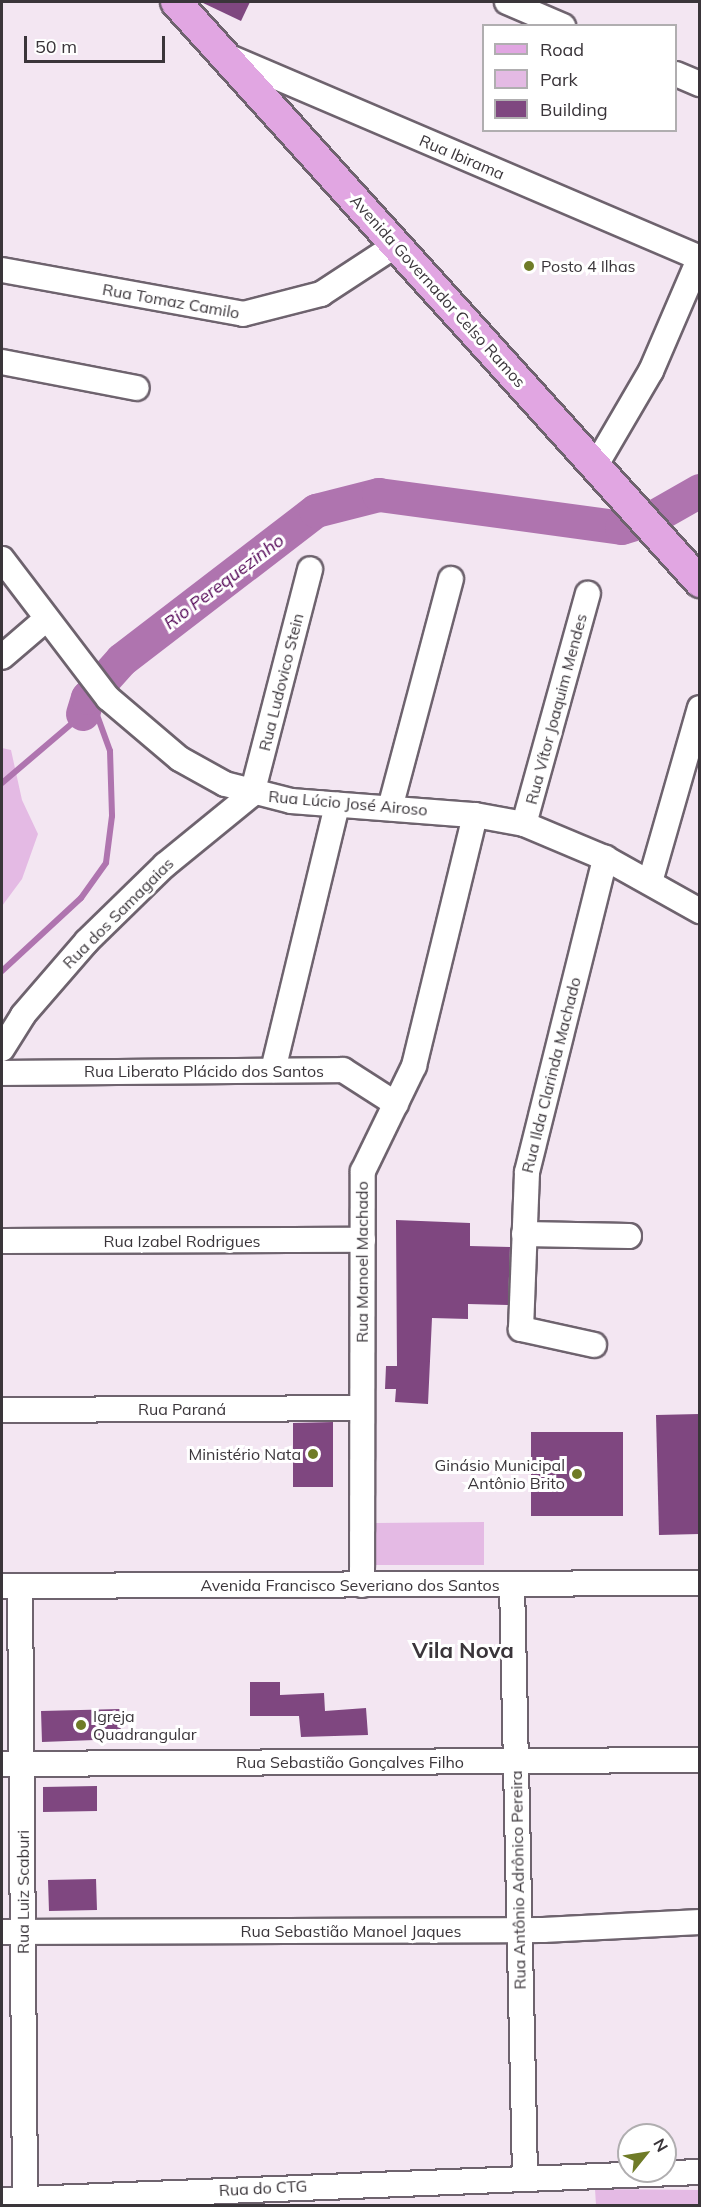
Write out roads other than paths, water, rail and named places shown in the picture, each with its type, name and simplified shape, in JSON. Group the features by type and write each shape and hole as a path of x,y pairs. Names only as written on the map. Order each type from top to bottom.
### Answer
{"main road":[{"name":"Avenida Governador Celso Ramos","path":"176,2 690,571"}],"street":[{"path":"507,2 558,24"},
{"name":"Rua Ibirama","path":"225,55 699,258"},
{"path":"677,75 699,84"},
{"name":"Rua Tomaz Camilo","path":"2,270 243,314 321,294 396,245"},
{"path":"596,465 651,371 699,258"},
{"path":"2,362 137,388"},
{"name":"Rua Lúcio José Airoso","path":"2,559 45,620 108,698 180,759 252,794 337,805 475,815 524,825 605,858 699,911"},
{"name":"Rua Ludovico Stein","path":"252,794 310,569"},
{"path":"390,808 451,579"},
{"name":"Rua Vítor Joaquim Mendes","path":"524,825 588,594"},
{"path":"2,657 45,620"},
{"path":"650,882 699,708"},
{"name":"Rua dos Samagaias","path":"2,1049 23,1015 87,941 165,865 252,794"},
{"path":"273,1070 337,805"},
{"name":"Rua Manoel Machado","path":"362,1585 363,1171 414,1066 475,815"},
{"name":"Rua Ilda Clarinda Machado","path":"594,1345 522,1329 524,1234 526,1172 605,858"},
{"name":"Rua Liberato Plácido dos Santos","path":"2,1073 343,1070 396,1104"},
{"path":"524,1234 628,1236"},
{"name":"Rua Izabel Rodrigues","path":"2,1241 363,1240"},
{"name":"Rua Paraná","path":"2,1410 362,1408"},
{"name":"Avenida Francisco Severiano dos Santos","path":"11,1586 699,1583"},
{"name":"Rua Antônio Adrônico Pereira","path":"512,1584 516,1761 516,1930 525,2175"},
{"name":"Rua Luiz Scaburi","path":"11,1586 12,1932 25,2199"},
{"name":"Rua Sebastião Gonçalves Filho","path":"12,1763 699,1760"},
{"name":"Rua Sebastião Manoel Jaques","path":"12,1932 516,1930 699,1922"},
{"name":"Rua do CTG","path":"2,2200 525,2175 699,2172"}],"waterway":[{"name":"Rio Perequezinho","path":"83,714 88,698 122,660 316,511 379,495 622,528 649,520 700,491"},
{"name":"Rio Perequezinho","path":"2,783 83,714 97,715 110,751 112,816 106,863 81,898 2,971"}],"place":[{"name":"Posto 4 Ilhas","path":"529,266"},
{"name":"Ministério Nata","path":"313,1454"},
{"name":"Ginásio Municipal Antônio Brito","path":"577,1474"},
{"name":"Igreja Quadrangular","path":"81,1725"}],"district":[{"name":"Vila Nova","path":"463,1651"}]}
